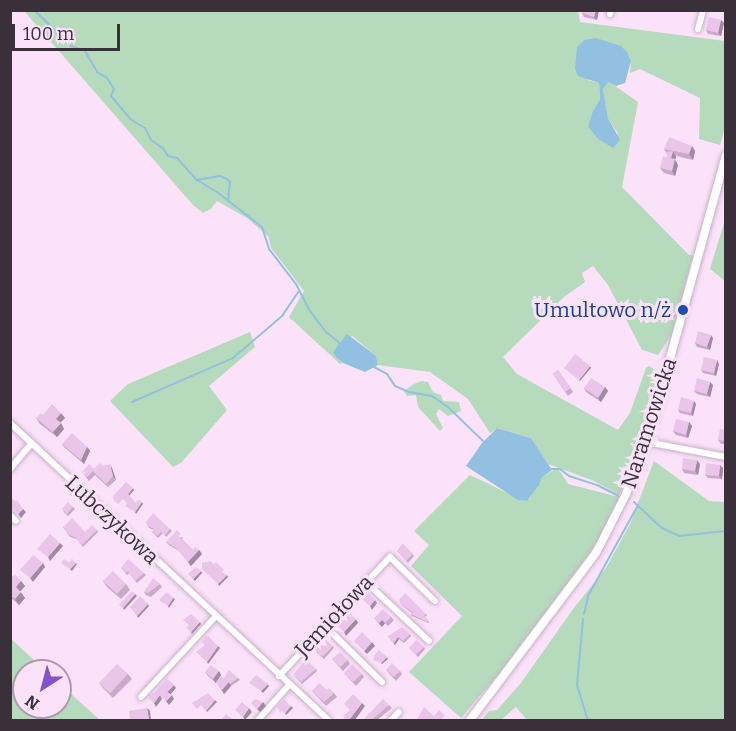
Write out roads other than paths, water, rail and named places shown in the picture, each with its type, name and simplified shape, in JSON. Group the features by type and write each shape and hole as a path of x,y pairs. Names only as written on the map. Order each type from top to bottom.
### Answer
{"street":[{"path":"698,29 703,10"},
{"name":"Naramowicka","path":"470,720 602,544 633,478 647,442 726,156"},
{"name":"Lubczykowa","path":"10,423 215,617 328,720"},
{"path":"647,442 726,457"},
{"path":"10,469 32,443"},
{"path":"10,515 16,521"},
{"name":"Jemiołowa","path":"279,676 390,557 435,601"},
{"path":"366,582 429,641"},
{"path":"141,696 215,617"},
{"path":"325,626 382,682"},
{"path":"258,720 289,685"},
{"path":"391,720 399,712"}],"water":[{"path":"596,38 621,46 631,61 625,83 616,86 608,82 603,89 608,118 620,140 613,148 597,138 588,127 592,113 600,99 599,83 578,76 575,69 577,47 584,40"},
{"path":"347,334 376,356 378,365 365,372 343,363 336,357 333,352"},
{"path":"497,428 531,438 552,470 541,478 539,485 527,501 518,500 466,466 482,443"}],"waterway":[{"path":"34,10 71,46 85,51 97,72 107,78 114,89 111,96 130,119 145,128 151,140 163,148 168,156 177,158 197,180 217,192 262,227 269,249 296,284 310,311 326,332 342,345"},
{"path":"197,180 220,176 227,179 230,182 228,200"},
{"path":"132,402 233,358 282,316 298,292"},
{"path":"374,367 387,374 395,386 409,392 432,396 448,407 484,442"},
{"path":"551,469 560,469 569,476 599,486 619,496"},
{"path":"634,502 662,528 679,536 726,531"},
{"path":"584,614 588,596 638,505"},
{"path":"583,619 577,685 588,720"}],"place":[{"name":"Umultowo n/ż","path":"683,310"}]}
